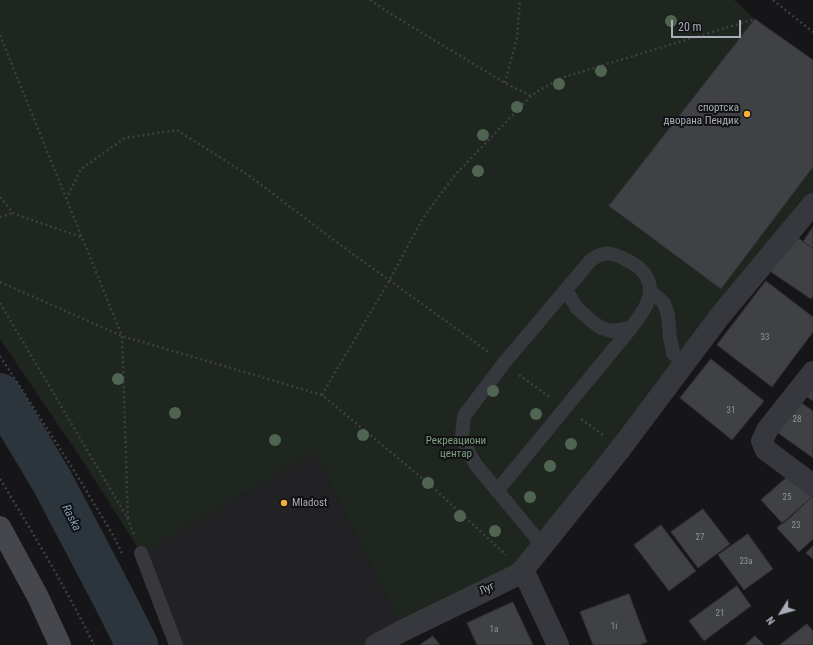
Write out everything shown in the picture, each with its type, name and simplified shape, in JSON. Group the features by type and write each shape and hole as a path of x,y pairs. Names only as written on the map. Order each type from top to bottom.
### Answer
{"street":[{"path":"558,645 523,570 621,448 720,316 813,204"},
{"path":"813,372 767,430 762,440 766,450 813,485"},
{"path":"0,527 38,596 60,645"},
{"name":"Луг","path":"376,645 515,576 523,570"}],"lane":[{"path":"497,491 566,409 646,308 650,291 649,283 644,272 620,257 610,254 599,255 591,260 504,363 464,416 462,436 469,453 497,491 542,545"},
{"path":"566,290 577,308 601,328 612,331 631,328"},
{"path":"650,291 664,303 668,315 672,353 684,364"},
{"path":"141,553 176,645"}],"path":[{"path":"370,0 505,83 531,96"},
{"path":"505,83 517,37 520,0"},
{"path":"773,0 813,32"},
{"path":"322,395 423,218 454,176 531,96 561,78 755,19"},
{"path":"0,35 122,336 128,519"},
{"path":"66,198 81,169 125,138 177,130 251,177 334,242 621,448"},
{"path":"0,197 13,213 82,237"},
{"path":"0,217 13,213"},
{"path":"0,282 122,336 322,395 428,483 523,570"},
{"path":"0,303 128,519 141,553"},
{"path":"0,356 70,464 113,535 123,556"},
{"path":"0,479 69,595 94,645"}],"shaded area":[{"name":"Mladost","path":"315,453 404,630 376,645 176,645 141,553"}],"green space":[{"name":"Рекреациони центар","path":"0,0 734,0 755,19 813,60 813,204 523,570 404,630 315,453 141,553 86,466 0,339"}],"building":[{"name":"спортска дворана Пендик","path":"755,19 813,60 813,167 721,289 609,206"},
{"path":"813,227 813,248 803,242"},
{"path":"795,236 813,248 813,296 811,299 771,272"},
{"path":"766,281 813,317 813,332 772,387 717,345"},
{"path":"711,359 764,401 732,440 680,398"},
{"path":"813,388 813,401 807,397"},
{"path":"796,399 813,411 813,458 774,430"},
{"path":"793,472 813,494 813,496 783,524 761,500"},
{"path":"813,496 813,539 799,552 777,528"},
{"path":"703,509 730,544 698,568 671,532"},
{"path":"661,525 696,571 669,591 634,545"},
{"path":"748,534 773,569 744,590 718,555"},
{"path":"813,546 813,559 806,553"},
{"path":"737,586 751,606 704,641 689,621"},
{"path":"629,594 647,642 639,645 593,645 580,612"},
{"path":"513,602 533,645 477,645 467,623"},
{"path":"807,624 813,631 813,645 780,645"},
{"path":"433,636 440,645 420,645"},
{"path":"755,636 764,645 745,645"}],"waterway":[{"name":"Raska","path":"0,394 52,481 137,645"}],"place":[{"name":"спортска дворана Пендик","path":"747,114"},
{"name":"Mladost","path":"284,503"}]}
